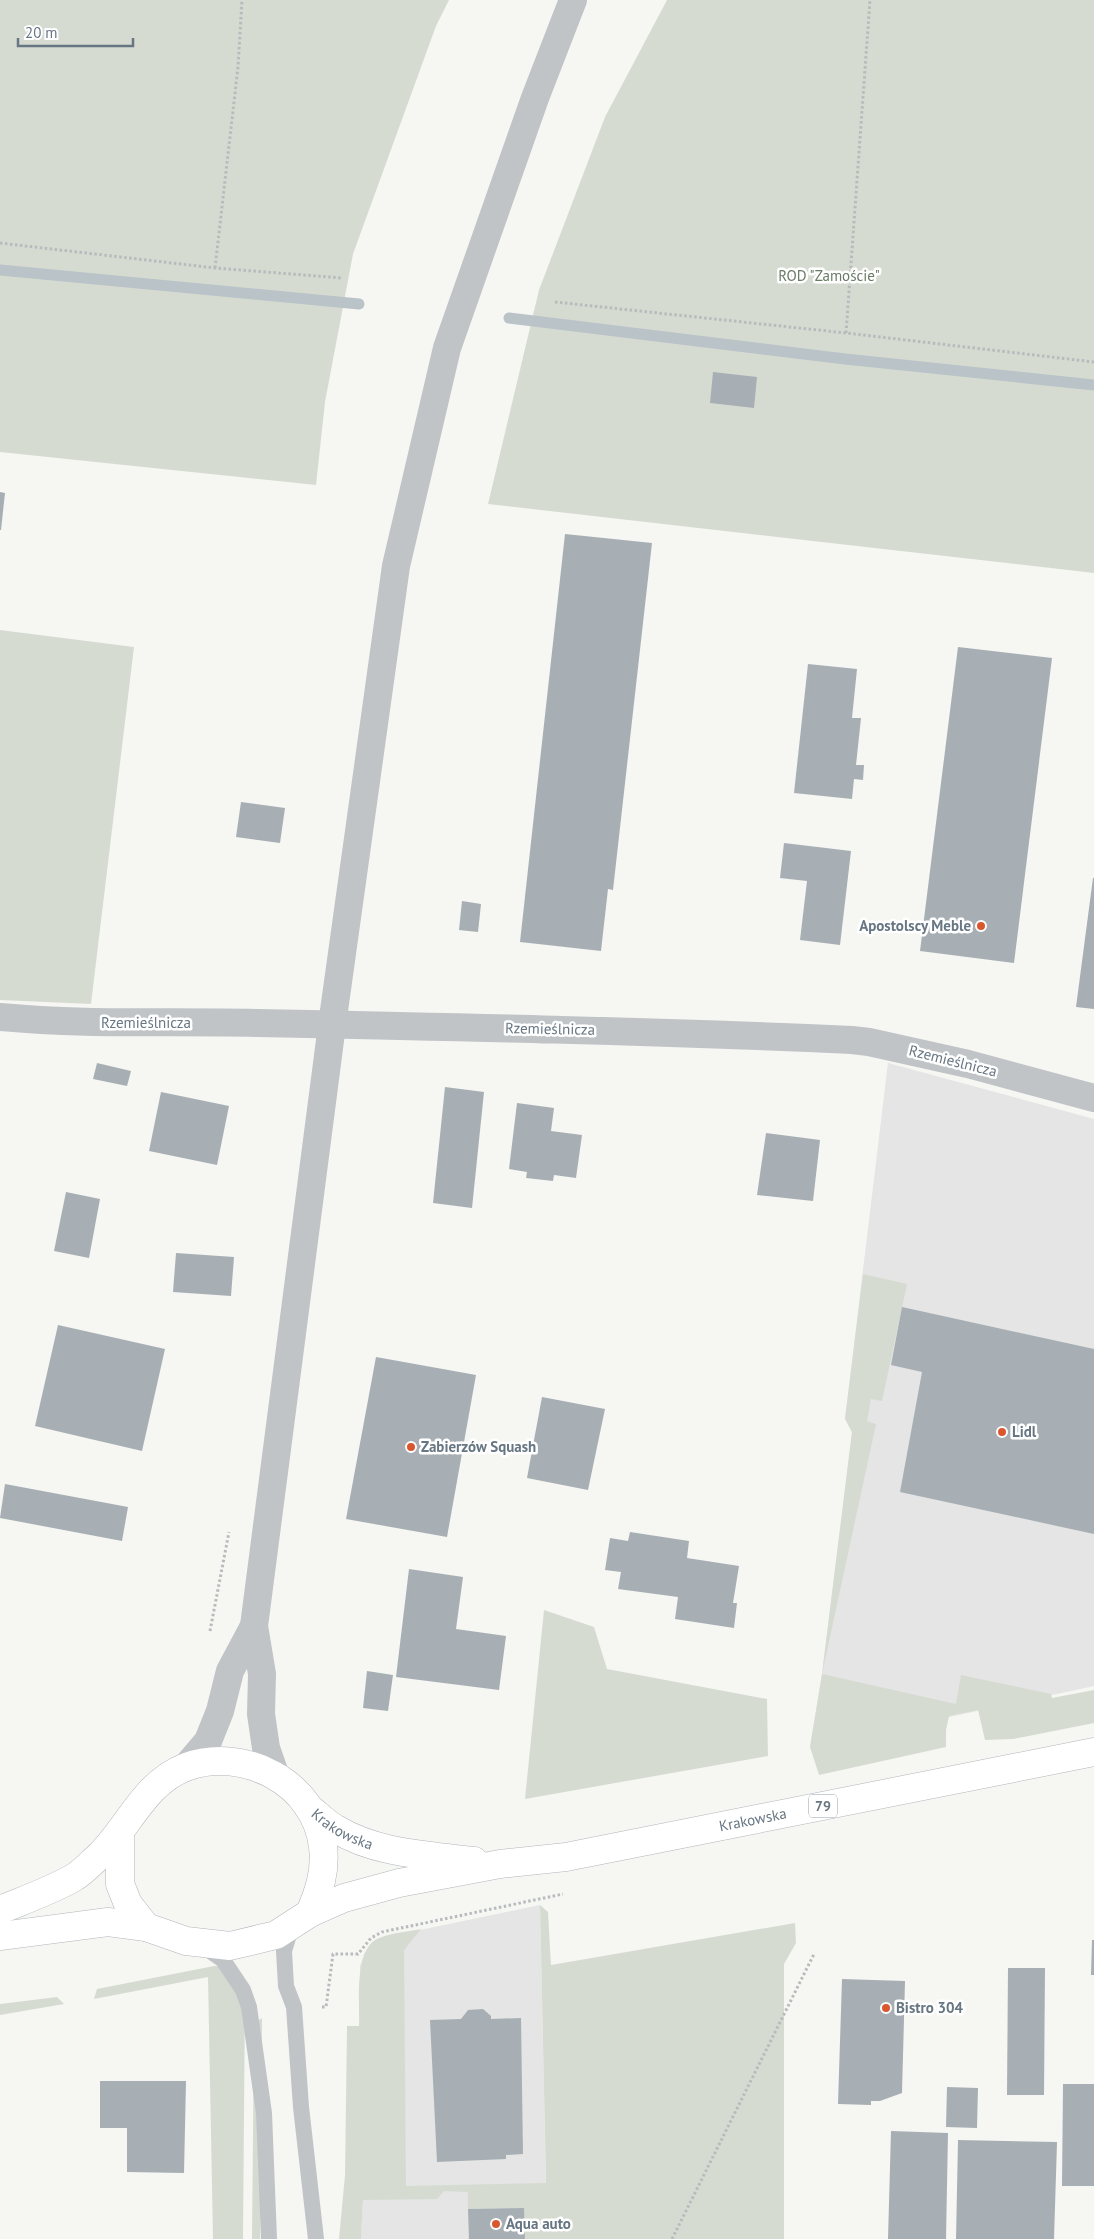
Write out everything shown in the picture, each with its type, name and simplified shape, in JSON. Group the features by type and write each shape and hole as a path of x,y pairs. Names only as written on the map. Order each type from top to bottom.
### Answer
{"main road":[{"name":"Krakowska","path":"146,1927 199,1943 230,1946 276,1935 301,1918 344,1898 399,1883 500,1864 566,1857 1094,1752"},
{"path":"0,1910 74,1877 100,1855 148,1794 165,1778 185,1768 209,1762 231,1760 254,1765 276,1776 293,1789 307,1806 319,1829 323,1847 324,1872 321,1887 301,1918"},
{"name":"Krakowska","path":"307,1806 336,1829 363,1843 400,1852 500,1864"},
{"path":"120,1832 120,1884 128,1904 146,1927"},
{"path":"0,1936 108,1922 146,1927"}],"street":[{"path":"276,1776 266,1748 261,1714 262,1674 254,1626 332,1025 396,566 447,348 535,98 573,0"},
{"name":"Rzemieślnicza","path":"0,1017 50,1022 580,1029 869,1042 968,1064 1094,1098"},
{"path":"185,1768 208,1741 220,1711 230,1671 254,1626"}],"lane":[{"path":"301,1918 284,1951 286,1986 294,2007 301,2108 316,2239"},
{"path":"199,1943 223,1960 243,1990 249,2007 264,2113 269,2239"}],"path":[{"path":"215,268 238,67 242,0"},
{"path":"846,333 870,0"},
{"path":"0,243 215,268 342,278"},
{"path":"555,302 1094,362"},
{"path":"210,1636 231,1523"},
{"path":"326,2007 333,1954 358,1954 371,1938 382,1932"},
{"path":"672,2239 814,1954"}],"shaded area":[{"path":"888,1063 1094,1119 1094,1686 810,1747 822,1674 852,1432 845,1419"},
{"path":"540,1905 547,2239 361,2239 363,2200 360,1966 364,1955 375,1941 382,1938"}],"green space":[{"path":"0,0 449,0 436,26 353,254 325,402 316,485 0,452"},
{"name":"ROD \"Zamoście\"","path":"667,0 1094,0 1094,573 488,504 539,290 605,117"},
{"path":"0,630 134,647 91,1004 0,1000"},
{"path":"863,1274 907,1284 882,1401 871,1399 867,1421 876,1424 822,1674 852,1432 845,1419"},
{"path":"544,1610 594,1627 607,1669 767,1699 768,1756 525,1799"},
{"path":"822,1674 956,1704 961,1675 1051,1694 1052,1698 1094,1690 1094,1723 1013,1739 985,1740 978,1710 949,1716 946,1730 946,1747 819,1775 810,1747"},
{"path":"540,1905 548,1912 551,1965 795,1923 796,1943 784,1964 784,2239 525,2239 524,2208 468,2209 468,2192 444,2191 437,2199 363,2200 361,2239 339,2239 345,2175 347,2026 359,2026 359,1992 364,1956 368,1947 375,1940 385,1936 421,1929 404,1950 406,2186 546,2183"},
{"path":"214,1966 226,1966 245,1991 243,2239 213,2239 208,1977 94,1999 97,1989"},
{"path":"57,1997 64,2004 0,2015 0,2004"},
{"path":"262,2018 260,2239 252,2239 254,2028 256,2022"}],"building":[{"path":"713,372 757,377 754,408 710,403"},
{"path":"0,492 5,493 1,530 0,530"},
{"path":"565,534 652,543 613,890 608,889 601,951 520,942"},
{"path":"958,647 1052,658 1014,963 920,951"},
{"path":"808,664 857,669 852,718 861,718 856,765 864,765 863,780 854,779 852,799 794,793"},
{"path":"241,802 285,808 280,843 236,837"},
{"path":"784,843 851,851 840,945 800,940 807,881 780,878"},
{"path":"1094,878 1094,1009 1076,1007"},
{"path":"462,901 481,904 478,932 459,930"},
{"path":"97,1063 131,1071 127,1086 93,1079"},
{"path":"445,1087 484,1092 472,1208 433,1203"},
{"path":"161,1092 229,1106 217,1165 149,1151"},
{"path":"517,1103 554,1108 551,1131 582,1135 576,1178 554,1175 553,1181 526,1178 527,1172 509,1169"},
{"path":"766,1133 820,1140 813,1201 757,1195"},
{"path":"66,1192 100,1199 89,1258 54,1251"},
{"path":"176,1253 234,1257 231,1296 173,1292"},
{"name":"Lidl","path":"902,1307 1094,1349 1094,1534 900,1492 922,1372 891,1365"},
{"path":"58,1325 165,1349 142,1451 35,1426"},
{"name":"Zabierzów Squash","path":"376,1357 476,1375 447,1537 346,1519"},
{"path":"542,1397 605,1409 588,1490 527,1478"},
{"path":"5,1484 128,1507 122,1541 0,1518"},
{"path":"630,1532 689,1541 687,1558 739,1566 733,1603 737,1603 734,1628 675,1619 678,1597 618,1589 621,1572 605,1570 610,1538 628,1541"},
{"path":"409,1569 463,1577 456,1629 506,1636 499,1690 396,1677"},
{"path":"367,1671 393,1675 388,1711 363,1708"},
{"path":"1092,1940 1094,1940 1094,1975 1091,1975"},
{"path":"1008,1968 1045,1968 1044,2095 1007,2095"},
{"path":"842,1979 905,1981 902,2093 880,2101 871,2101 871,2105 838,2104"},
{"path":"483,2009 491,2016 491,2019 521,2018 523,2154 506,2155 506,2159 437,2162 430,2020 461,2019 468,2010"},
{"path":"100,2081 186,2081 184,2173 127,2172 127,2128 100,2128"},
{"path":"1063,2084 1094,2084 1094,2186 1062,2186"},
{"path":"947,2087 978,2088 977,2128 946,2127"},
{"path":"891,2131 948,2133 946,2239 888,2239"},
{"path":"958,2140 1057,2142 1054,2239 956,2239"},
{"name":"Aqua auto","path":"524,2208 525,2239 469,2239 468,2209"}],"waterway":[{"path":"0,270 359,304"},
{"path":"509,318 845,359 1094,385"}],"place":[{"name":"Apostolscy Meble","path":"981,926"},
{"name":"Lidl","path":"1002,1432"},
{"name":"Zabierzów Squash","path":"411,1447"},
{"name":"Bistro 304","path":"886,2008"},
{"name":"Aqua auto","path":"496,2224"}]}
